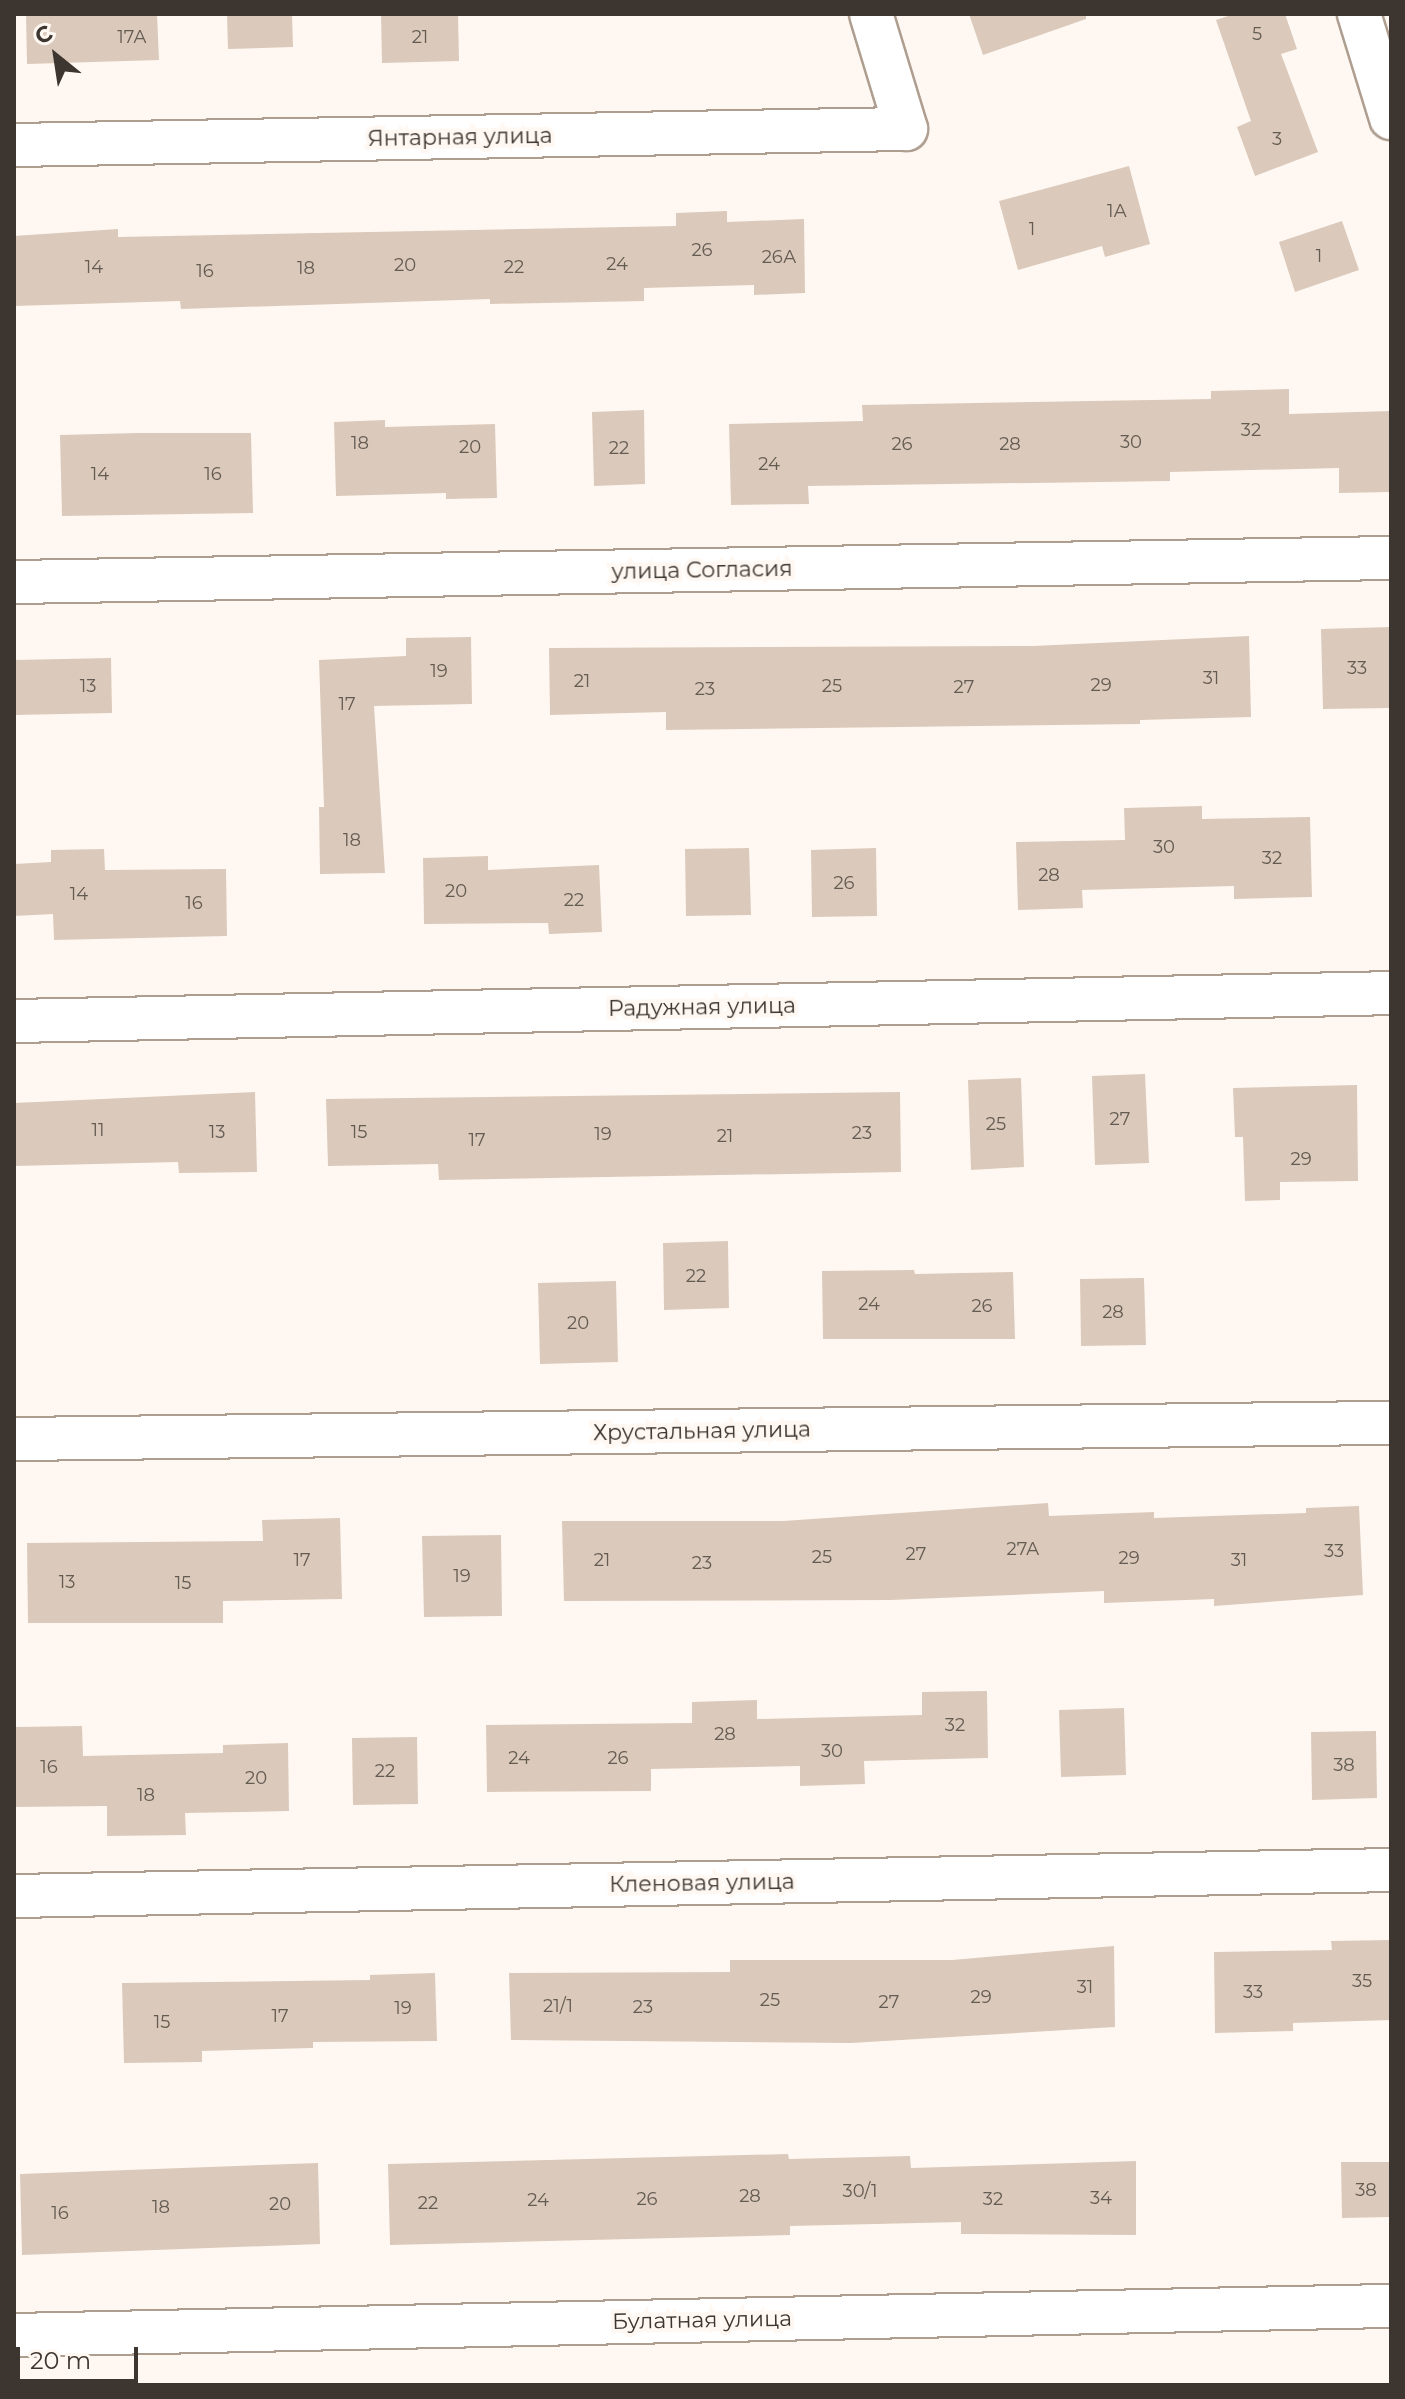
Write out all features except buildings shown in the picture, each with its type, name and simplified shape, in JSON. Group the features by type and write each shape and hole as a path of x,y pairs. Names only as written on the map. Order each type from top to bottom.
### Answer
{"street":[{"name":"Янтарная улица","path":"14,145 906,129 871,14"},
{"path":"1359,14 1389,107"},
{"name":"улица Согласия","path":"14,582 1391,558"},
{"name":"Радужная улица","path":"14,1021 1391,993"},
{"name":"Хрустальная улица","path":"14,1439 1391,1423"},
{"name":"Кленовая улица","path":"14,1896 1391,1870"},
{"name":"Булатная улица","path":"14,2335 1391,2306"}]}
